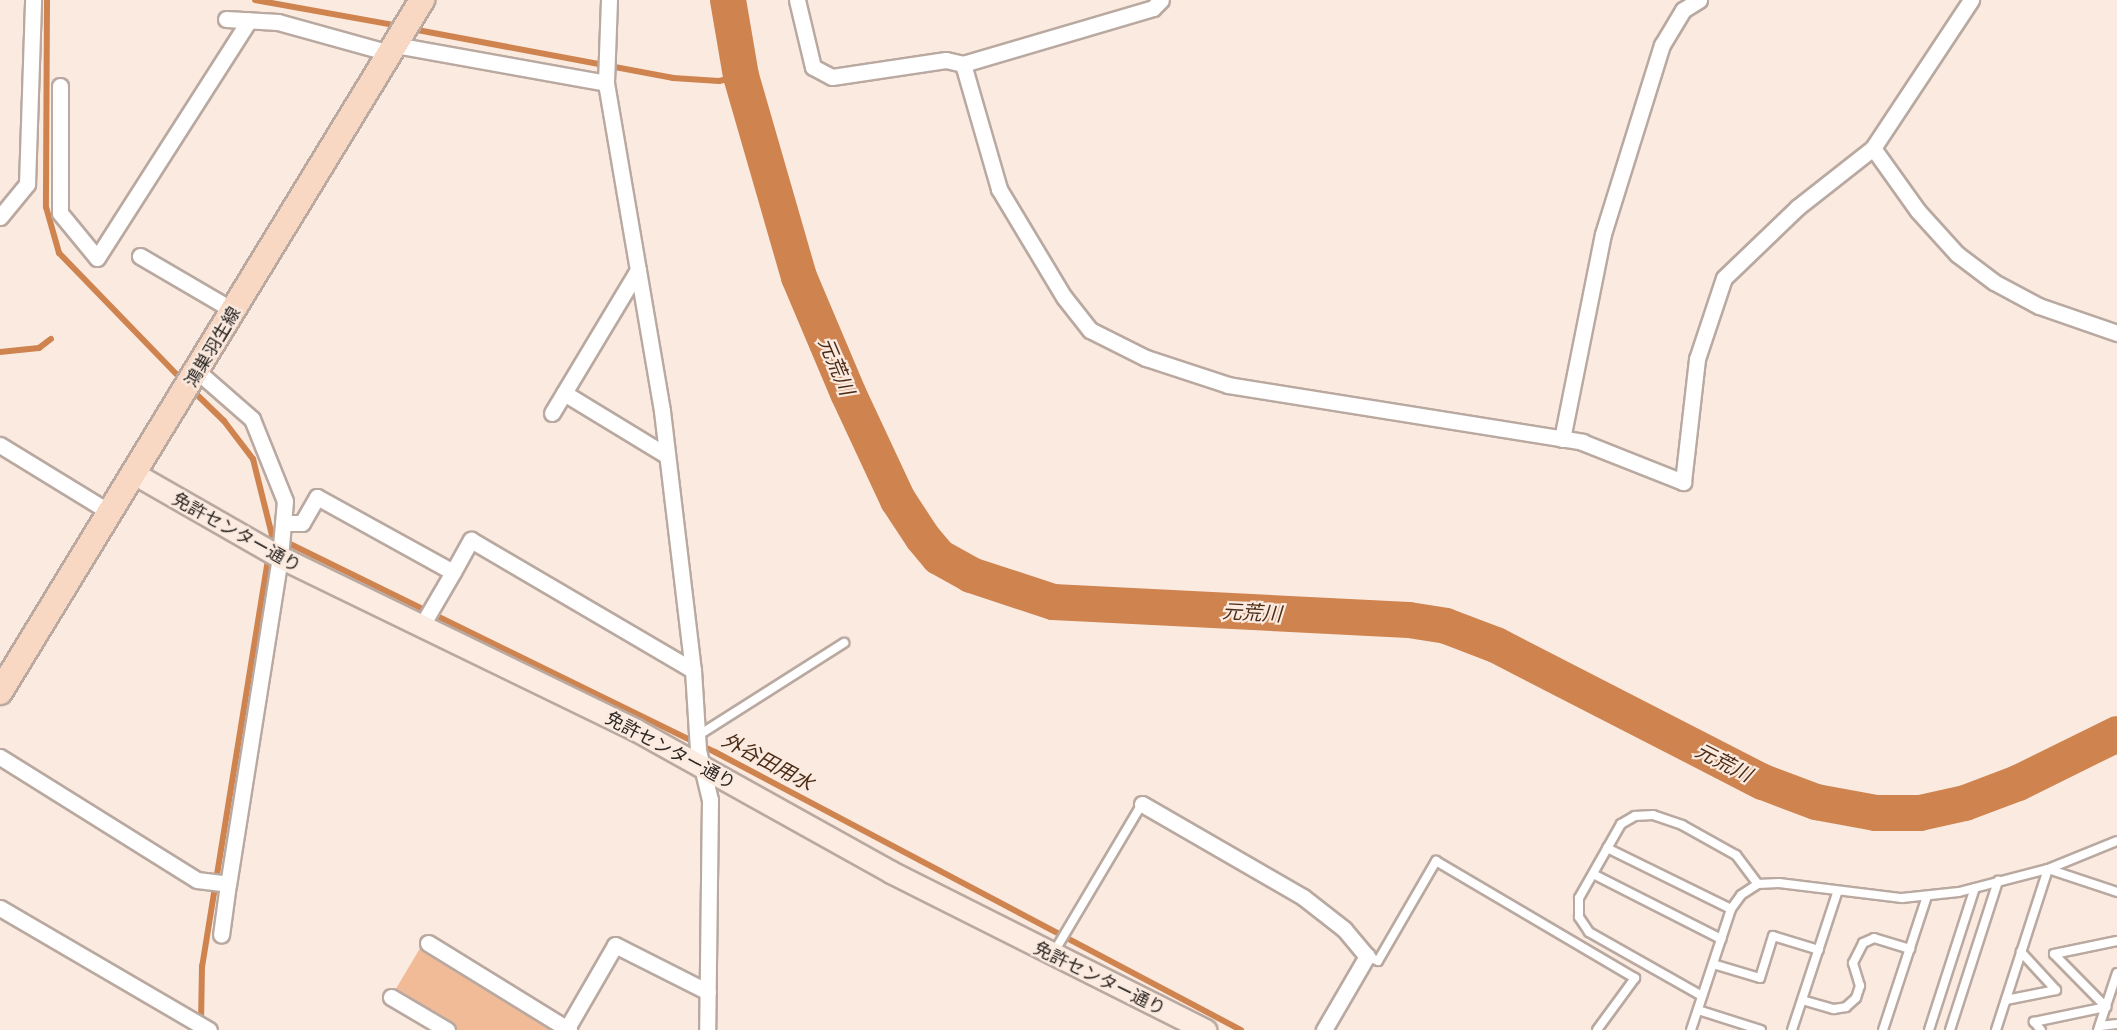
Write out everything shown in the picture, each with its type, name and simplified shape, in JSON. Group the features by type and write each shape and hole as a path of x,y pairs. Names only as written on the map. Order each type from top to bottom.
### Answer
{"main road":[{"name":"鴻巣羽生線","path":"0,692 422,0"}],"street":[{"path":"0,217 27,184 33,0"},
{"path":"609,0 606,83 638,270 666,455 693,670 699,735 698,750 705,767 710,800 707,1030"},
{"path":"797,0 813,67 831,77 946,60 963,64 1153,8 1161,0"},
{"path":"1562,439 1604,234 1662,45 1684,5 1699,0"},
{"path":"963,64 999,189 1064,297 1090,330 1146,358 1228,385 1582,442 1683,482 1697,359 1724,278 1798,207 1873,148 1971,0"},
{"path":"226,19 278,22 393,49 606,83"},
{"path":"60,86 60,213 96,258 249,20"},
{"path":"1873,148 1926,220 1957,254 1994,282 2039,306 2117,333"},
{"path":"140,256 234,311"},
{"path":"552,412 638,270"},
{"path":"197,371 252,419 277,474 285,501 280,557 221,935"},
{"path":"564,393 666,455"},
{"path":"0,445 111,513"},
{"name":"免許センター通り","path":"135,474 280,557 705,767 891,872 1204,1030"},
{"path":"283,524 302,523 317,497 453,572"},
{"path":"421,627 471,540 693,670"},
{"path":"0,757 197,880 228,884"},
{"path":"1142,804 1303,897 1344,929 1367,956 1324,1030"},
{"path":"1,911 186,1024 208,1030"},
{"path":"428,943 567,1030 615,945 708,992"},
{"path":"391,997 447,1030"}],"lane":[{"path":"699,735 844,643"},
{"path":"1052,955 1142,804"},
{"path":"1702,996 1588,932 1579,916 1579,898 1621,824 1635,816 1653,815 1682,825 1736,855 1758,884"},
{"path":"1691,1030 1731,909 1741,895 1758,884 1779,883 1837,893 1902,898 1927,896 1975,888 2048,869 2117,842"},
{"path":"1607,848 1731,909"},
{"path":"1367,956 1378,961 1436,861 1635,978 1597,1030"},
{"path":"2048,869 2117,892"},
{"path":"1996,1030 2048,869"},
{"path":"1593,874 1721,939"},
{"path":"1950,1030 1998,881"},
{"path":"1929,1030 1975,888"},
{"path":"1792,1030 1837,893"},
{"path":"1883,1030 1927,896"},
{"path":"1713,964 1760,978 1773,936 1819,950"},
{"path":"1802,1000 1834,1009 1846,1007 1856,998 1860,986 1852,963 1863,943 1874,938 1910,949"},
{"path":"2106,1007 2054,954 2117,941"},
{"path":"2006,1000 2056,990 2021,952"},
{"path":"2099,1028 2117,976"},
{"path":"2041,1030 2034,1022 2106,1007"},
{"path":"1698,1010 1761,1030"},
{"path":"2099,1028 2117,1024"}],"shaded area":[{"path":"425,940 566,1030 447,1030 391,997"}],"waterway":[{"path":"47,0 46,207 59,253 184,382"},
{"path":"255,0 399,26"},
{"name":"元荒川","path":"728,0 741,76 799,277 848,393 898,500 923,538 939,557 971,575 1053,602 1409,620 1446,626 1496,645 1763,782 1816,802 1876,813 1920,813 1965,803 2018,783 2117,734"},
{"path":"412,29 673,78 719,81 741,76"},
{"path":"0,352 39,348 51,339"},
{"path":"191,389 224,421 253,459 272,535 202,966 201,1025"},
{"name":"外谷田用水","path":"284,541 715,752 1241,1030"}]}
